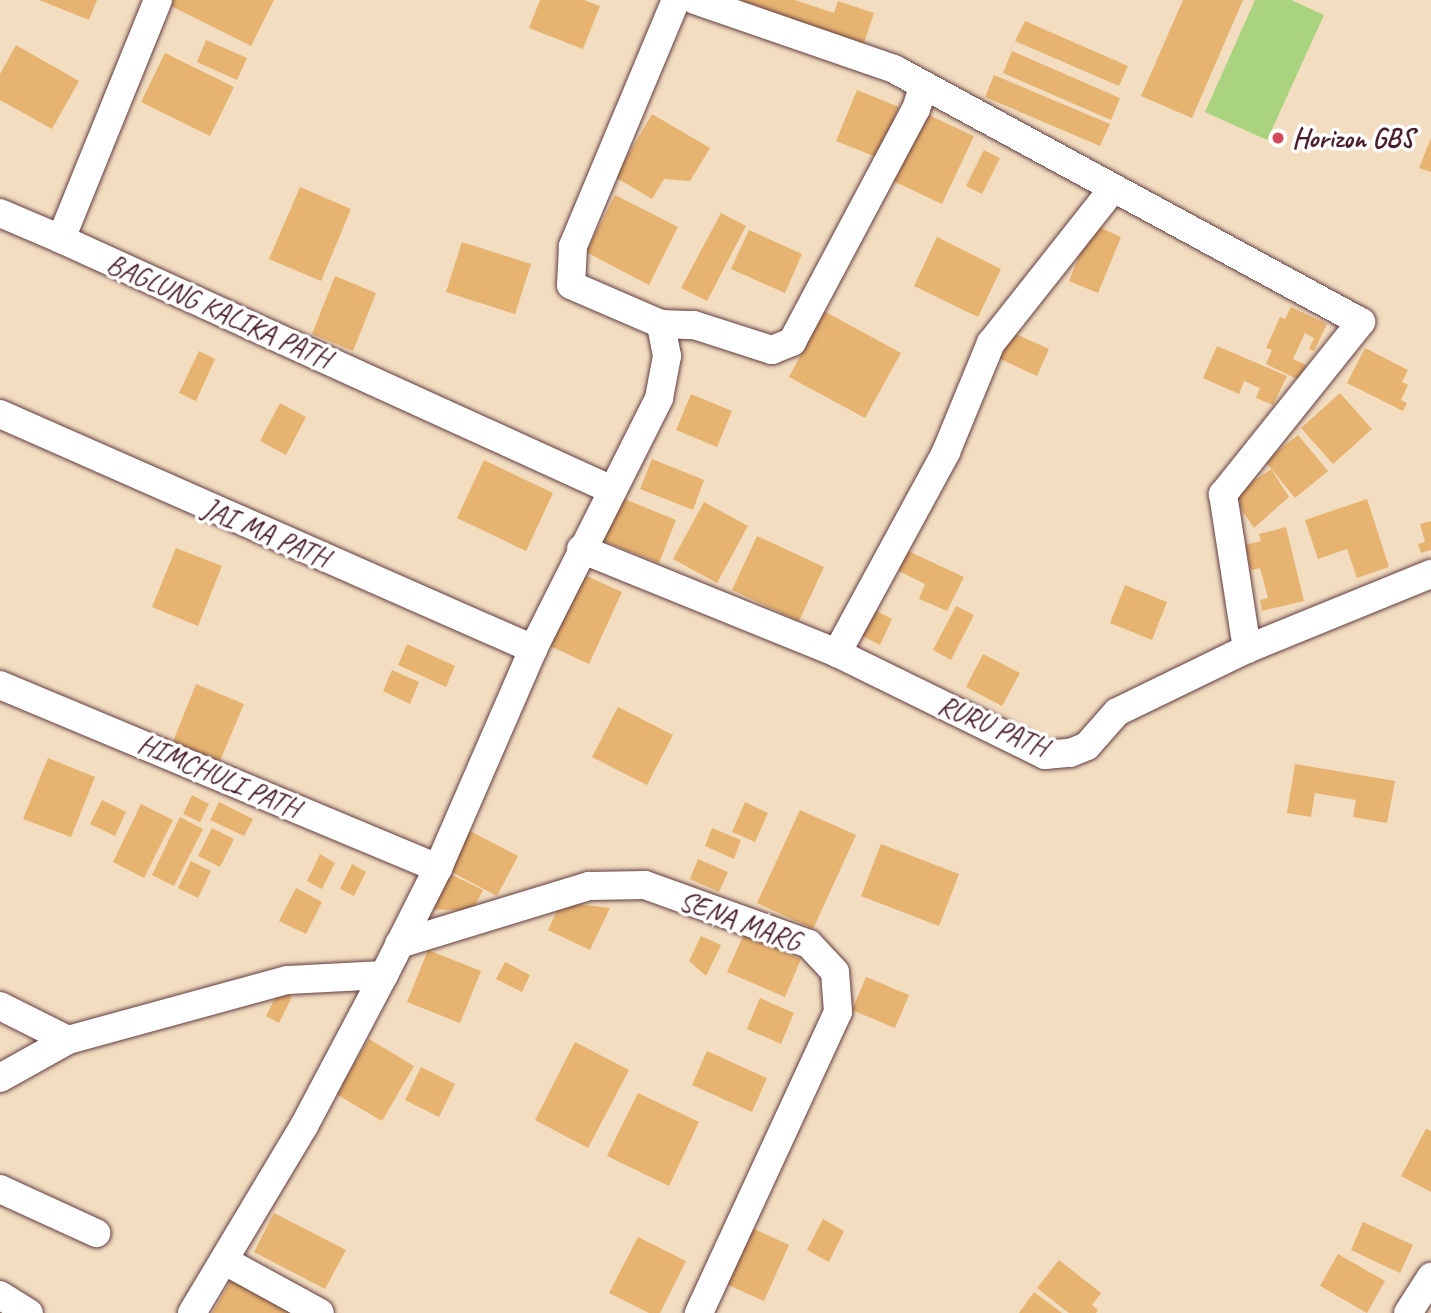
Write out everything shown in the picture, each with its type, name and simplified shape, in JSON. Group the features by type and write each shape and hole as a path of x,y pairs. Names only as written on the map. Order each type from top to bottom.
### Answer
{"street":[{"path":"61,239 158,0"},
{"path":"923,85 916,109 792,342 772,351 694,325 661,324 570,285 573,246 674,2 894,69 1090,173 1112,190 1362,322 1223,494 1247,649"},
{"path":"836,653 946,452 991,343 1112,190"},
{"name":"BAGLUNG KALIKA PATH","path":"0,213 612,490"},
{"path":"192,1313 225,1261 384,975 439,868 533,649 659,398 667,356 661,324"},
{"name":"JAI MA PATH","path":"0,414 533,649"},
{"name":"RURU PATH","path":"581,549 836,653 1045,755 1070,753 1087,746 1117,712 1247,649 1431,573"},
{"name":"HIMCHULI PATH","path":"0,685 439,868"},
{"name":"SENA MARG","path":"399,944 589,886 645,885 809,944 835,972 838,1012 699,1313"},
{"path":"0,1078 68,1040 288,980 384,975"},
{"path":"0,1006 68,1040"},
{"path":"0,1189 96,1233"},
{"path":"225,1261 320,1313"},
{"path":"1408,1313 1431,1277"},
{"path":"0,1295 29,1313"}],"green space":[{"path":"1255,0 1291,0 1324,15 1267,140 1205,112"}],"building":[{"path":"39,0 97,0 89,20"},
{"path":"172,0 274,0 251,46 169,5"},
{"path":"540,0 584,0 600,6 583,49 529,28"},
{"path":"732,0 795,0 834,13 838,1 874,13 863,46"},
{"path":"1183,0 1243,0 1192,118 1141,96"},
{"path":"1025,21 1128,66 1119,86 1015,41"},
{"path":"206,40 247,58 237,80 197,62"},
{"path":"16,45 79,81 52,129 0,100 0,74"},
{"path":"1012,51 1120,98 1111,120 1003,73"},
{"path":"165,53 234,87 210,136 141,102"},
{"path":"994,75 1110,124 1100,146 985,97"},
{"path":"857,90 899,107 879,158 836,141"},
{"path":"922,112 974,136 942,204 891,180"},
{"path":"652,114 710,148 690,181 664,179 652,199 615,177"},
{"path":"1431,138 1431,172 1419,168"},
{"path":"984,150 1000,158 982,194 966,186"},
{"path":"300,187 351,209 321,281 269,259"},
{"path":"615,195 678,227 649,285 586,252"},
{"path":"721,213 746,226 707,301 681,288"},
{"path":"1092,224 1121,237 1098,293 1069,281"},
{"path":"749,230 802,254 785,293 731,269"},
{"path":"937,237 1001,269 978,317 914,286"},
{"path":"462,242 531,264 515,314 446,292"},
{"path":"335,276 376,293 353,351 312,334"},
{"path":"1291,307 1327,324 1314,351 1309,349 1314,338 1305,333 1293,359 1306,365 1299,380 1266,364 1272,350 1266,348 1280,317 1285,319"},
{"path":"824,311 901,353 865,418 789,377"},
{"path":"1014,333 1049,349 1037,376 994,356"},
{"path":"1217,346 1287,376 1273,405 1256,398 1260,388 1244,381 1239,394 1203,378"},
{"path":"1365,348 1408,370 1402,382 1408,385 1401,400 1407,403 1403,411 1347,383"},
{"path":"199,351 215,359 196,401 179,393"},
{"path":"1340,393 1372,429 1333,464 1301,428"},
{"path":"691,394 732,411 717,447 676,430"},
{"path":"280,403 306,417 286,455 260,441"},
{"path":"1298,435 1328,471 1295,498 1265,461"},
{"path":"652,459 704,480 693,510 640,489"},
{"path":"484,460 553,493 526,551 457,518"},
{"path":"1271,469 1289,497 1254,528 1232,496"},
{"path":"617,496 676,520 659,563 599,539"},
{"path":"1367,499 1389,567 1357,578 1347,549 1318,559 1305,520"},
{"path":"704,502 748,526 717,583 673,559"},
{"path":"1431,521 1431,550 1421,553 1418,544 1425,542 1420,524"},
{"path":"1286,527 1304,601 1262,611 1260,600 1268,598 1260,568 1251,570 1245,545 1261,541 1259,534"},
{"path":"757,536 824,567 799,621 732,590"},
{"path":"176,548 222,566 198,626 152,607"},
{"path":"908,551 964,577 947,611 919,599 925,584 899,571"},
{"path":"580,573 622,592 589,664 548,645"},
{"path":"1125,585 1167,602 1152,640 1110,623"},
{"path":"867,606 892,619 880,645 854,632"},
{"path":"956,606 974,615 951,660 933,650"},
{"path":"407,644 455,666 446,687 398,665"},
{"path":"983,654 1020,673 1002,706 966,687"},
{"path":"392,670 419,682 410,704 383,691"},
{"path":"196,684 244,704 217,768 170,749"},
{"path":"618,707 673,735 647,785 592,757"},
{"path":"48,758 95,777 71,837 23,819"},
{"path":"1295,764 1395,781 1387,823 1353,817 1356,800 1315,793 1311,817 1287,813"},
{"path":"192,795 209,804 200,822 183,814"},
{"path":"102,800 126,812 115,836 90,824"},
{"path":"219,802 253,819 244,836 210,820"},
{"path":"745,802 768,813 755,842 732,832"},
{"path":"141,804 173,820 144,878 113,862"},
{"path":"800,810 856,835 813,929 757,903"},
{"path":"180,817 203,829 174,886 152,875"},
{"path":"212,828 234,839 220,867 198,856"},
{"path":"712,828 741,840 734,859 705,846"},
{"path":"466,829 518,856 497,896 446,869"},
{"path":"881,844 959,874 939,926 861,896"},
{"path":"320,854 335,863 322,889 307,881"},
{"path":"698,859 728,872 719,892 690,879"},
{"path":"191,861 211,871 198,898 178,888"},
{"path":"352,864 366,872 354,896 340,889"},
{"path":"446,872 483,890 472,911 427,909"},
{"path":"296,888 322,902 306,934 279,921"},
{"path":"561,902 610,908 590,950 548,930"},
{"path":"744,934 801,959 785,997 727,972"},
{"path":"701,936 721,945 706,976 689,961"},
{"path":"428,950 481,971 460,1023 407,1002"},
{"path":"505,962 530,975 522,992 496,979"},
{"path":"866,977 909,995 895,1028 852,1010"},
{"path":"279,990 292,997 279,1023 266,1016"},
{"path":"760,998 794,1013 781,1044 747,1029"},
{"path":"369,1039 414,1066 382,1121 336,1094"},
{"path":"575,1042 629,1070 588,1148 535,1120"},
{"path":"707,1051 767,1078 752,1112 692,1085"},
{"path":"421,1067 455,1084 439,1117 405,1100"},
{"path":"638,1093 699,1122 669,1186 607,1156"},
{"path":"1426,1129 1431,1131 1431,1192 1401,1176"},
{"path":"274,1213 346,1250 325,1289 254,1252"},
{"path":"823,1219 844,1231 829,1262 807,1250"},
{"path":"1363,1222 1413,1245 1400,1273 1351,1250"},
{"path":"752,1228 789,1245 764,1301 726,1284"},
{"path":"638,1237 686,1261 660,1313 649,1313 609,1293"},
{"path":"1338,1254 1385,1281 1367,1313 1320,1286"},
{"path":"1059,1260 1101,1293 1092,1305 1098,1310 1096,1313 1069,1313 1037,1288"},
{"path":"234,1276 298,1313 212,1313"},
{"path":"1034,1292 1062,1313 1019,1313"}],"place":[{"name":"Horizon GBS","path":"1278,138"}]}
